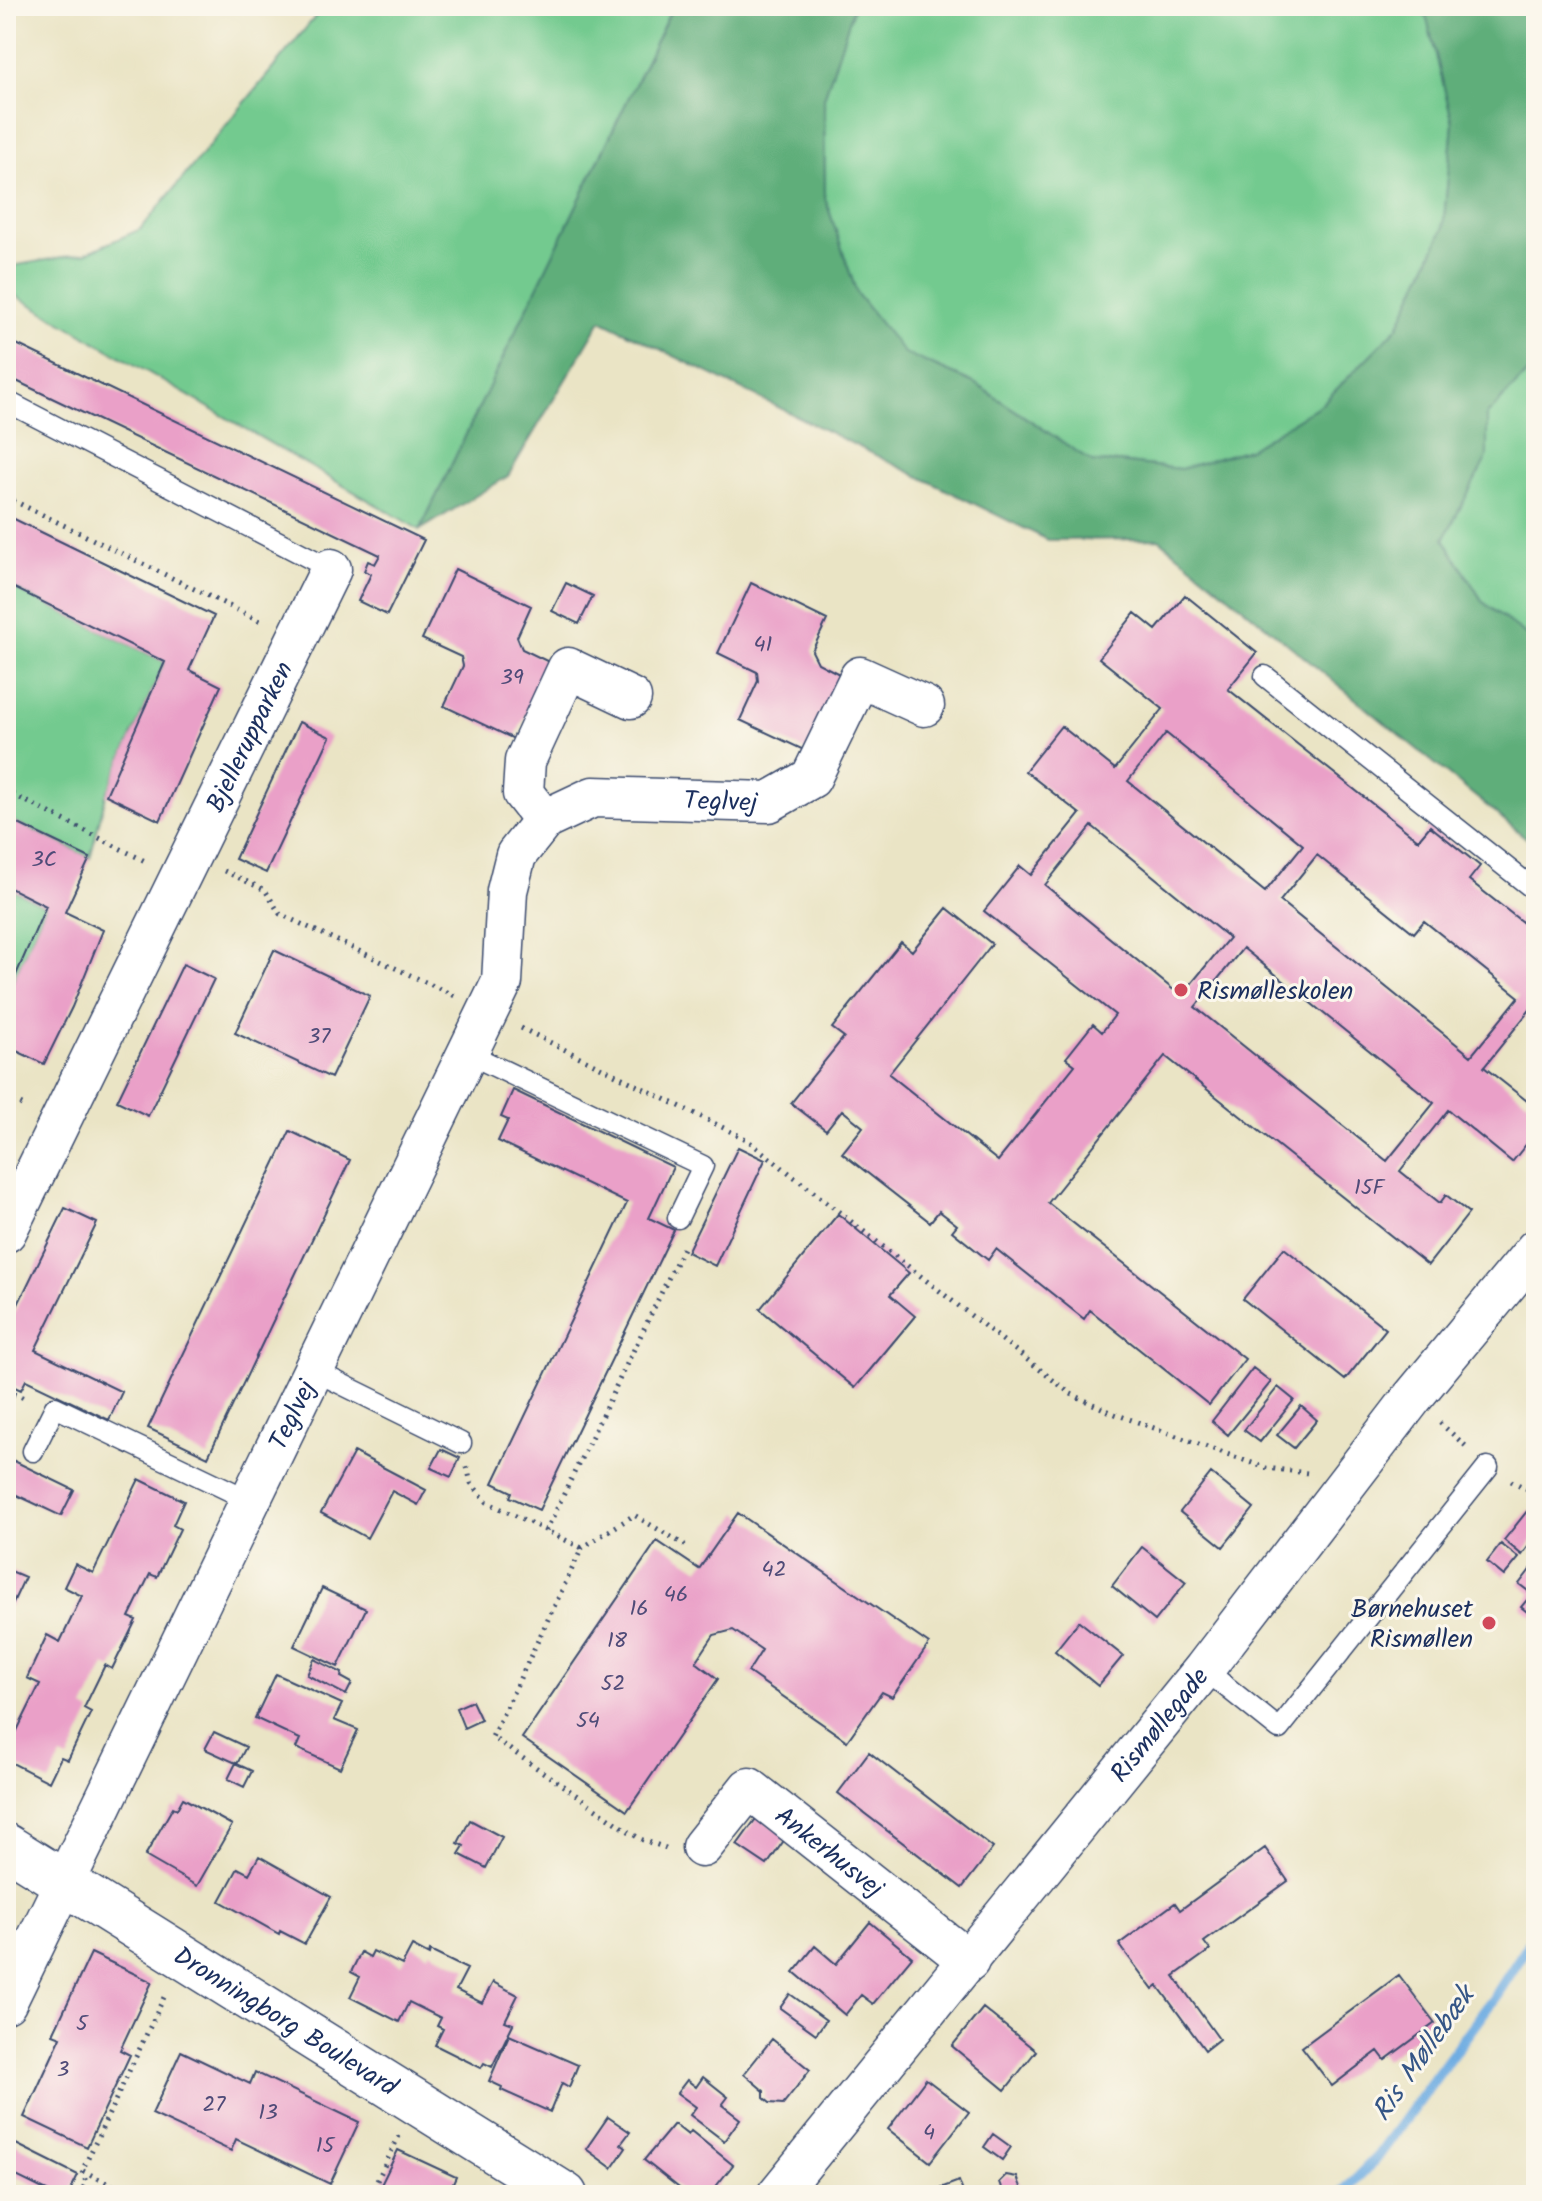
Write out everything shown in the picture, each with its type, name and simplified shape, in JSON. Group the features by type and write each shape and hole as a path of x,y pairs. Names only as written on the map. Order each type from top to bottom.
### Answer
{"street":[{"name":"Bjellerupparken","path":"6,1232 331,569"},
{"path":"544,820 523,793 525,761 568,668 631,698"},
{"name":"Teglvej","path":"6,2003 502,982 507,891 516,855 544,820 593,797 769,802 811,778 860,677 924,706"},
{"name":"Rismøllegade","path":"777,2195 1204,1669 1412,1398 1536,1249"},
{"name":"Ankerhusvej","path":"702,1847 749,1788 969,1961"},
{"name":"Dronningborg Boulevard","path":"6,1846 565,2195"}],"lane":[{"name":"Bjellerupparken","path":"6,401 331,569"},
{"path":"1265,676 1536,891"},
{"path":"467,1053 703,1166 678,1218"},
{"path":"313,1370 461,1443"},
{"path":"33,1451 55,1407 249,1500"},
{"path":"1204,1669 1279,1729 1488,1467"}],"path":[{"path":"6,497 297,639"},
{"path":"6,791 185,867 265,890 280,914 487,1011 746,1139 1071,1394 1115,1414 1266,1468 1353,1478"},
{"path":"546,1531 685,1242 678,1218"},
{"path":"461,1443 471,1483 487,1502 582,1548"},
{"path":"690,1548 634,1515 582,1548 492,1737 640,1839 672,1850 702,1847"},
{"path":"80,2195 86,2182 82,2171 173,1979 187,1960"},
{"path":"370,2195 417,2104"},
{"path":"82,2171 133,2195"}],"green space":[{"path":"324,6 673,6 420,530 6,290 6,267 86,253 141,229"},
{"path":"673,6 854,6 824,98 825,198 857,294 904,353 974,383 1094,463 1118,462 1181,469 1249,449 1322,404 1398,327 1443,230 1453,123 1427,19 1418,6 1536,6 1536,364 1487,415 1487,457 1444,539 1483,602 1536,643 1536,846 1159,539 1048,540 601,320 508,476 420,530"},
{"path":"854,6 1418,6 1427,19 1453,123 1443,230 1398,327 1322,404 1249,449 1181,469 1118,462 1094,463 974,383 904,353 857,294 825,198 824,98"},
{"path":"1536,364 1536,643 1483,602 1444,539 1486,457 1487,415"},
{"path":"6,584 165,662 106,795 90,858 6,818"},
{"path":"6,886 46,906 6,998"}],"building":[{"path":"6,339 424,540 387,615 358,601 371,574 364,571 368,561 375,564 380,555 6,376"},
{"path":"6,515 214,616 189,670 221,686 160,821 106,795 165,662 6,584"},
{"path":"455,569 531,606 517,637 522,649 551,663 514,739 444,706 463,666 461,657 422,639"},
{"path":"566,583 593,596 579,624 552,611"},
{"path":"751,583 827,620 812,651 818,663 847,678 810,753 740,720 758,681 757,672 718,653"},
{"path":"1185,595 1257,653 1228,689 1418,840 1430,826 1480,866 1469,880 1536,933 1536,1009 1533,1006 1484,1067 1536,1108 1536,1132 1512,1162 1448,1110 1400,1171 1440,1203 1446,1195 1469,1213 1428,1265 1165,1056 1048,1203 1245,1359 1209,1405 1090,1310 1084,1319 996,1249 988,1260 952,1231 957,1225 939,1211 930,1222 842,1153 863,1127 842,1110 826,1130 791,1103 844,1037 832,1028 901,942 912,951 947,908 992,944 889,1074 998,1161 1075,1065 1066,1058 1093,1024 1102,1032 1115,1015 984,911 1020,866 1031,875 1080,814 1025,771 1061,726 1115,769 1163,709 1099,658 1135,613 1156,630","holes":["1166,733 1303,845 1265,892 1128,781","1092,826 1229,938 1181,996 1045,885","1317,855 1414,933 1424,921 1519,997 1471,1056 1280,901","1243,948 1434,1103 1387,1161 1195,1007"]},
{"path":"299,722 330,737 266,873 235,859"},
{"path":"6,818 90,858 65,912 103,930 72,1007 44,1064 6,1046 6,998 46,906 6,886"},
{"path":"274,950 370,996 331,1078 235,1033"},
{"path":"183,964 214,979 148,1116 117,1101"},
{"path":"513,1090 673,1167 649,1218 674,1230 539,1510 510,1497 512,1492 493,1483 627,1203 498,1141 508,1120 501,1117"},
{"path":"290,1131 350,1160 208,1457 148,1428"},
{"path":"738,1147 765,1160 715,1266 687,1252"},
{"path":"65,1208 97,1223 35,1350 122,1392 109,1420 26,1380 21,1390 6,1383 6,1329"},
{"path":"838,1214 909,1273 890,1295 915,1316 855,1388 760,1309"},
{"path":"1284,1248 1386,1329 1345,1380 1243,1299"},
{"path":"1253,1368 1271,1382 1228,1435 1212,1421"},
{"path":"1278,1387 1294,1400 1260,1442 1244,1430"},
{"path":"1301,1406 1317,1420 1294,1448 1277,1435"},
{"path":"441,1449 460,1458 451,1477 431,1468"},
{"path":"354,1452 426,1490 418,1505 392,1491 367,1538 321,1513"},
{"path":"6,1457 74,1490 61,1516 6,1490"},
{"path":"1211,1473 1254,1508 1223,1547 1180,1512"},
{"path":"139,1479 184,1501 173,1525 180,1529 157,1577 150,1574 129,1617 136,1620 112,1669 105,1665 84,1708 91,1712 68,1760 61,1757 49,1782 6,1760 6,1753 40,1684 27,1678 47,1635 60,1642 82,1596 64,1587 75,1564 93,1573"},
{"path":"1528,1510 1536,1516 1536,1536 1522,1555 1504,1540"},
{"path":"738,1513 929,1644 892,1697 882,1692 847,1741 748,1672 762,1650 733,1630 714,1635 696,1662 718,1679 627,1811 522,1738 657,1541 699,1569"},
{"path":"1501,1544 1519,1558 1504,1576 1487,1562"},
{"path":"1142,1547 1186,1582 1155,1621 1112,1586"},
{"path":"1536,1562 1536,1619 1521,1607 1532,1594 1519,1584"},
{"path":"6,1569 25,1577 11,1607 6,1604"},
{"path":"322,1588 366,1609 338,1667 294,1646"},
{"path":"1079,1621 1123,1656 1098,1686 1055,1651"},
{"path":"314,1659 342,1673 341,1677 352,1683 346,1695 307,1675"},
{"path":"276,1674 342,1704 334,1720 358,1730 340,1768 296,1748 300,1739 255,1718"},
{"path":"472,1701 481,1720 464,1728 456,1708"},
{"path":"214,1732 246,1747 237,1764 252,1771 244,1787 228,1779 236,1763 205,1749"},
{"path":"869,1752 993,1848 962,1888 838,1793"},
{"path":"183,1798 232,1825 197,1886 145,1856 173,1807 177,1809"},
{"path":"758,1816 787,1836 767,1865 737,1845"},
{"path":"470,1820 502,1837 486,1868 459,1854 464,1846 458,1843"},
{"path":"1265,1848 1288,1881 1204,1942 1210,1950 1174,1976 1219,2039 1205,2050 1158,1986 1153,1990 1119,1944 1175,1903 1180,1910"},
{"path":"259,1856 331,1897 305,1944 280,1931 279,1934 220,1901 238,1868 249,1874"},
{"path":"870,1922 912,1957 873,2004 861,1995 845,2015 794,1972 815,1946 836,1964"},
{"path":"412,1946 467,1969 456,1990 482,2003 493,1982 518,1995 505,2021 513,2024 492,2067 484,2063 481,2068 435,2045 443,2029 437,2026 441,2018 409,2002 399,2022 350,1997 360,1977 351,1972 361,1952 370,1957 373,1951 402,1965"},
{"path":"91,1953 152,1982 120,2050 130,2055 87,2147 24,2117 61,2037 53,2034"},
{"path":"1399,1975 1435,2023 1385,2060 1378,2051 1332,2086 1302,2047"},
{"path":"790,1994 826,2020 816,2034 780,2008"},
{"path":"983,2008 1036,2051 1005,2090 952,2046"},
{"path":"509,2035 578,2065 569,2087 562,2083 550,2112 501,2090 502,2087 489,2081"},
{"path":"772,2039 810,2070 783,2104 770,2103 764,2098 764,2091 744,2074"},
{"path":"181,2051 250,2084 255,2072 359,2122 330,2184 236,2139 231,2151 152,2114"},
{"path":"703,2077 728,2097 722,2105 740,2119 724,2141 690,2115 696,2107 677,2093 687,2080 696,2087"},
{"path":"926,2079 969,2112 930,2162 888,2129"},
{"path":"608,2117 630,2132 621,2144 626,2148 612,2168 586,2149"},
{"path":"674,2124 688,2135 691,2131 733,2165 709,2195 688,2195 644,2160"},
{"path":"993,2134 1011,2147 1002,2160 984,2147"},
{"path":"8,2140 78,2175 68,2195 55,2195 6,2171"},
{"path":"398,2150 456,2177 448,2195 376,2195"},
{"path":"1006,2175 1017,2177 1021,2187 1014,2195 1003,2193 999,2182"},
{"path":"959,2181 964,2195 922,2195"}],"waterway":[{"name":"Ris Møllebæk","path":"1340,2195 1378,2156 1497,1994 1536,1933"}],"place":[{"name":"Rismølleskolen","path":"1181,990"},
{"name":"Børnehuset Rismøllen","path":"1489,1623"}]}
